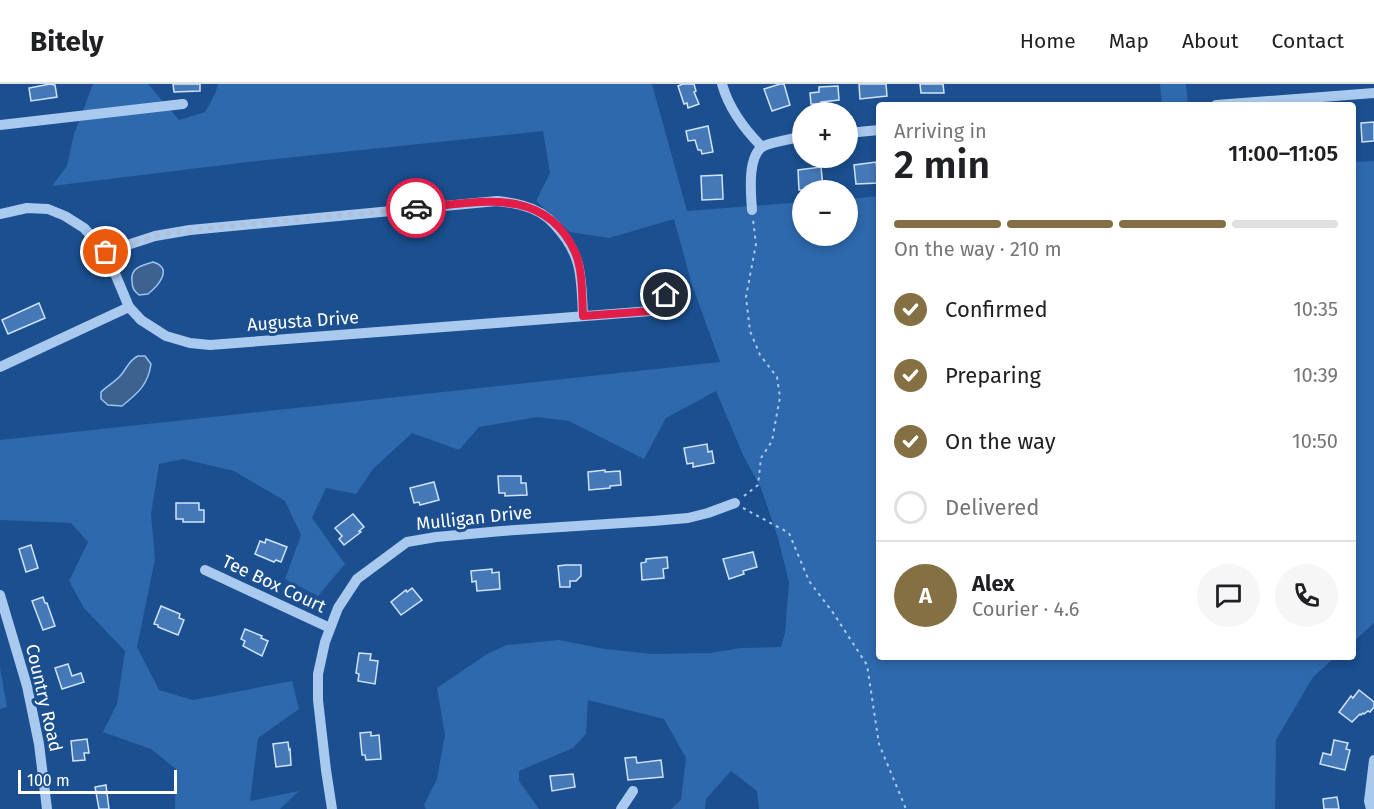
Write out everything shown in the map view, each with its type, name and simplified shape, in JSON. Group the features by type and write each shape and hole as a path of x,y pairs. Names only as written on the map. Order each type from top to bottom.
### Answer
{"street":[{"path":"722,84 736,117 762,147"},
{"path":"1256,102 1374,93"},
{"path":"0,125 183,104"},
{"path":"858,132 876,130"},
{"path":"752,210 750,176 756,156 762,147 792,138"},
{"path":"106,252 155,236 190,230 497,201 525,206 547,216 564,235 575,253 580,276 583,316"},
{"name":"Augusta Drive","path":"0,214 27,208 48,209 84,228 106,252 129,307 141,320 166,336 190,343 210,345 651,311 666,295"},
{"path":"0,367 129,307"},
{"name":"Mulligan Drive","path":"332,809 318,700 318,674 325,642 338,608 357,579 407,542 491,532 688,518 735,503"},
{"name":"Tee Box Court","path":"205,570 330,628"},
{"name":"Country Road","path":"0,595 27,686 39,744 47,809"},
{"path":"1371,809 1369,801 1374,760"},
{"path":"621,809 633,791"}],"path":[{"path":"752,210 756,244 746,297 750,331 760,355 777,377 780,397 772,441 761,458 758,485 735,503 789,533 809,581 834,614 867,665 879,744 906,809"}],"shaded area":[{"path":"93,84 148,84 179,120 205,112 218,84 652,84 687,211 792,203 792,246 858,246 858,198 876,196 876,660 1332,660 1313,677 1276,740 1275,809 759,809 757,791 731,771 706,799 705,809 671,809 681,800 686,758 664,719 588,700 586,734 573,748 519,771 519,781 539,809 426,809 424,805 437,779 445,735 437,688 487,654 507,645 559,640 605,649 652,654 710,653 741,648 781,647 785,633 789,582 778,538 761,488 743,455 716,391 666,418 644,459 569,421 537,417 479,427 459,450 412,433 373,469 356,494 326,488 312,518 345,564 318,596 285,579 301,535 285,501 234,471 183,459 159,464 151,514 155,559 137,647 159,690 193,700 292,681 299,709 258,738 250,801 299,791 280,809 175,809 176,769 151,749 103,732 117,704 125,651 84,608 69,581 88,542 71,523 0,520 0,440 720,362 692,285 674,219 609,238 570,232 536,201 550,173 543,131 248,162 52,186 67,166 74,134"},
{"path":"1160,84 1186,84 1188,102 1162,102"},
{"path":"1374,161 1374,623 1356,639 1356,162"},
{"path":"153,262 162,268 162,277 148,294 139,295 133,287 133,273 141,266"},
{"path":"138,356 145,356 151,364 145,383 122,406 108,405 101,399 101,392 119,377 130,362"},
{"path":"0,668 7,707 0,709"}],"building":[{"path":"173,84 200,84 200,91 174,92"},
{"path":"694,84 696,91 694,92 699,104 688,108 687,103 684,104 678,86"},
{"path":"784,84 790,105 772,111 764,89"},
{"path":"859,84 886,84 887,96 860,99"},
{"path":"920,84 943,84 944,93 921,93"},
{"path":"55,85 57,97 31,101 29,88"},
{"path":"838,86 839,100 811,102 810,93 819,92 819,87"},
{"path":"1374,122 1374,141 1362,142 1361,123"},
{"path":"708,126 713,152 702,154 695,140 688,141 686,131"},
{"path":"876,162 876,183 858,184 858,180 856,180 854,168 858,168 858,164"},
{"path":"821,168 822,180 798,180 798,170"},
{"path":"722,175 723,199 702,200 701,176"},
{"path":"39,303 45,318 8,334 2,320"},
{"path":"707,444 708,452 712,451 714,463 693,467 693,463 687,464 684,448"},
{"path":"605,470 605,472 620,471 621,485 589,490 588,472"},
{"path":"498,476 521,476 521,483 526,483 527,495 505,496 505,493 499,493"},
{"path":"434,482 439,500 420,505 419,502 414,503 410,488"},
{"path":"176,503 199,503 199,510 204,510 204,522 183,522 183,519 176,519"},
{"path":"353,514 364,527 344,545 339,539 342,536 335,528"},
{"path":"266,539 287,547 281,562 276,560 274,562 255,554 260,541 265,543"},
{"path":"31,545 38,568 26,572 19,549"},
{"path":"753,552 757,567 743,571 744,574 729,579 723,559"},
{"path":"667,557 668,568 663,569 664,578 642,580 641,563 646,562 646,559"},
{"path":"581,565 581,576 576,581 570,581 570,587 560,587 558,566"},
{"path":"492,569 492,573 499,572 500,589 477,591 476,581 472,582 471,571"},
{"path":"412,588 422,600 401,615 391,602"},
{"path":"43,597 55,626 43,630 32,601"},
{"path":"161,606 180,614 179,618 184,620 178,635 154,624"},
{"path":"245,629 268,641 262,656 243,646 245,641 241,639"},
{"path":"359,653 371,654 370,660 378,661 375,684 358,681 359,674 356,673"},
{"path":"68,664 72,676 81,673 84,682 62,689 55,668"},
{"path":"1359,690 1374,702 1374,707 1370,712 1360,714 1352,722 1339,712 1351,696 1353,698"},
{"path":"371,732 371,736 379,735 381,759 366,760 365,755 362,755 360,733"},
{"path":"87,739 89,753 84,753 85,760 73,761 71,741"},
{"path":"1334,740 1348,743 1346,749 1350,750 1345,770 1320,764 1323,753 1331,755"},
{"path":"288,742 291,765 276,767 273,744"},
{"path":"636,757 637,763 661,760 663,777 628,780 625,758"},
{"path":"573,774 575,787 552,791 550,776"},
{"path":"106,785 109,809 99,809 95,787"},
{"path":"1337,797 1339,809 1324,809 1323,799"}],"way so far":[{"path":"106,252 155,236 190,230 416,208"}],"route":[{"path":"416,208 497,201 525,206 547,216 564,235 575,253 580,276 583,316 651,311 666,295"}]}
